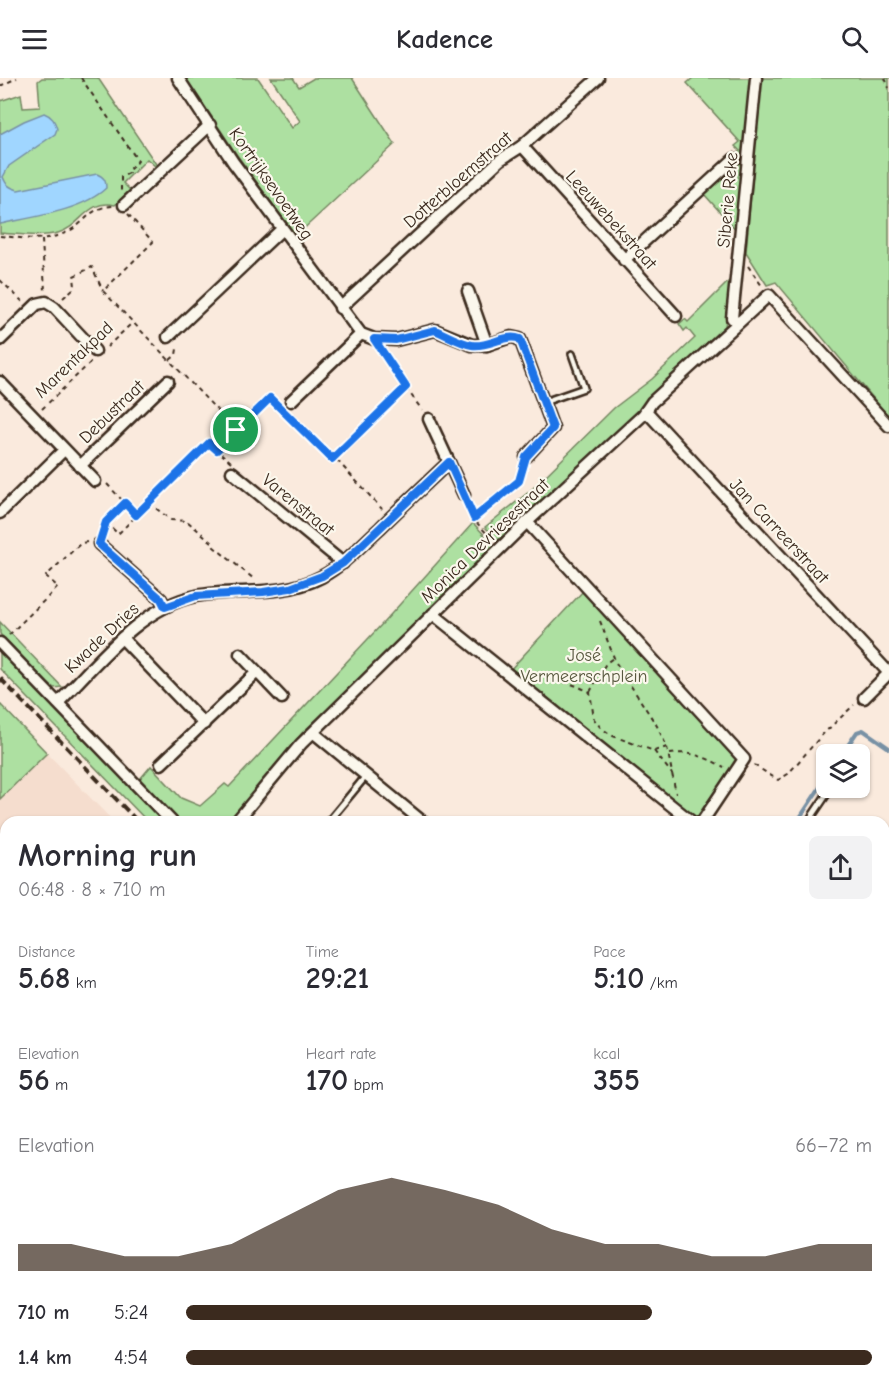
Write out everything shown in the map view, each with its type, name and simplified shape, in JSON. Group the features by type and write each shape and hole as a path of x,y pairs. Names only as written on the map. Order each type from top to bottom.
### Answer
{"street":[{"name":"Kortrijksevoetweg","path":"178,78 233,162 361,334"},
{"name":"Dotterbloemstraat","path":"340,308 500,160 522,146 598,78"},
{"name":"Siberie Reke","path":"738,323 732,318 756,78"},
{"path":"123,205 210,125"},
{"name":"Leeuwebekstraat","path":"522,146 676,316"},
{"path":"624,260 734,159"},
{"path":"168,337 282,229"},
{"path":"468,291 487,345"},
{"path":"769,295 889,426"},
{"name":"Monica Devriesestraat","path":"241,816 301,744 527,522 636,422 652,402 769,295"},
{"path":"0,340 37,304 50,304 97,352"},
{"path":"291,400 361,334 374,339 396,340 435,330 472,345 487,345 511,337 520,339 553,428 526,457"},
{"name":"Debustraat","path":"80,466 168,381"},
{"name":"Debustraat","path":"0,382 95,482"},
{"name":"Jan Carreerstraat","path":"646,411 889,673"},
{"path":"429,419 464,495"},
{"path":"0,513 64,450"},
{"name":"Kwade Dries","path":"58,703 137,624 165,607 196,596 255,593 300,586 322,576 343,563 449,462"},
{"name":"Varenstraat","path":"232,472 343,563"},
{"path":"527,522 744,759 706,816"},
{"path":"99,544 161,599 165,607"},
{"path":"433,614 684,816"},
{"path":"122,638 204,724"},
{"path":"0,643 166,816"},
{"path":"240,654 282,698"},
{"path":"161,764 257,672"},
{"path":"864,698 889,673"},
{"path":"314,733 415,816"}],"lane":[{"path":"544,402 584,388 572,354"},
{"path":"333,816 366,776"},
{"path":"812,816 824,798"}],"path":[{"path":"0,86 17,78"},
{"path":"81,78 138,160 128,171 129,173 121,177 123,205 153,242 103,291"},
{"path":"885,78 889,88"},
{"path":"0,236 42,240 71,231 96,209 123,205"},
{"path":"42,240 50,304 75,286 74,276 92,267 103,291 236,430"},
{"path":"740,247 747,264 769,295"},
{"path":"0,280 31,310"},
{"name":"Marentakpad","path":"107,346 133,322"},
{"path":"374,339 429,419"},
{"name":"Marentakpad","path":"33,417 97,352"},
{"path":"217,450 270,398 332,459 406,387"},
{"path":"106,522 118,534 209,443 232,463 232,472"},
{"path":"334,456 390,517"},
{"path":"474,518 519,481 526,457"},
{"path":"95,482 101,479 136,515"},
{"path":"464,495 474,518 501,548"},
{"path":"0,643 58,587 46,576 81,543 99,544 106,522 125,503"},
{"path":"149,503 171,520 187,521 212,542 214,547 254,579 255,593"},
{"path":"599,616 613,658 657,726 670,754 676,796 676,804 673,808"},
{"path":"613,658 606,663 590,692 594,719 601,728 625,742 654,751 667,747"},
{"path":"512,679 515,675 522,674 547,677 574,683 590,692"},
{"path":"744,759 778,780 788,774 822,735 864,698"},
{"path":"654,751 672,774"},
{"path":"670,754 685,752 700,755 735,775"}],"shaded area":[{"path":"47,753 108,816 0,816 0,799"}],"green space":[{"path":"42,78 98,78 156,164 155,166 147,159 123,183 130,190 115,205 106,204 91,209 66,230 44,235 0,233 0,101 21,94 23,108 40,107 38,81"},
{"path":"186,78 258,78 292,128 300,121 271,78 293,78 299,87 314,78 352,78 395,144 296,236 237,155"},
{"path":"693,78 752,78 737,231 704,194 740,162 734,156 740,151 735,146 740,142 687,83"},
{"path":"761,78 889,78 889,417 776,282 767,285 746,252"},
{"path":"733,277 725,326 651,395 632,419 498,540 485,527 530,491 614,408 652,379 695,338 687,328 684,331 679,324 685,319 688,322"},
{"path":"473,523 494,545 366,674 302,733 234,816 174,816 140,779 151,766 181,798 200,806 225,784 229,787"},
{"name":"José Vermeerschplein","path":"584,590 738,758 698,816 690,816 509,671"},
{"path":"0,622 62,687 54,688 48,683 0,634"},
{"path":"0,652 158,816 142,816 0,669"},
{"path":"0,704 47,753 0,799"}],"water":[{"path":"44,113 54,121 57,129 55,134 9,166 3,177 7,184 18,190 97,174 104,179 106,188 96,196 70,208 0,224 0,134"}],"waterway":[{"path":"849,744 857,732 863,730 889,748"},
{"path":"801,816 816,793"}],"railway":[{"path":"0,678 132,816"}],"route":[{"path":"435,330 472,345 487,345 511,337 520,339 553,428 526,457 519,481 474,518 449,462 343,563 322,576 290,588 196,596 165,607 161,599 99,544 106,522 125,503 136,515 209,443 217,450 236,430 270,398 332,459 406,387 374,339 396,340 435,330"}]}
